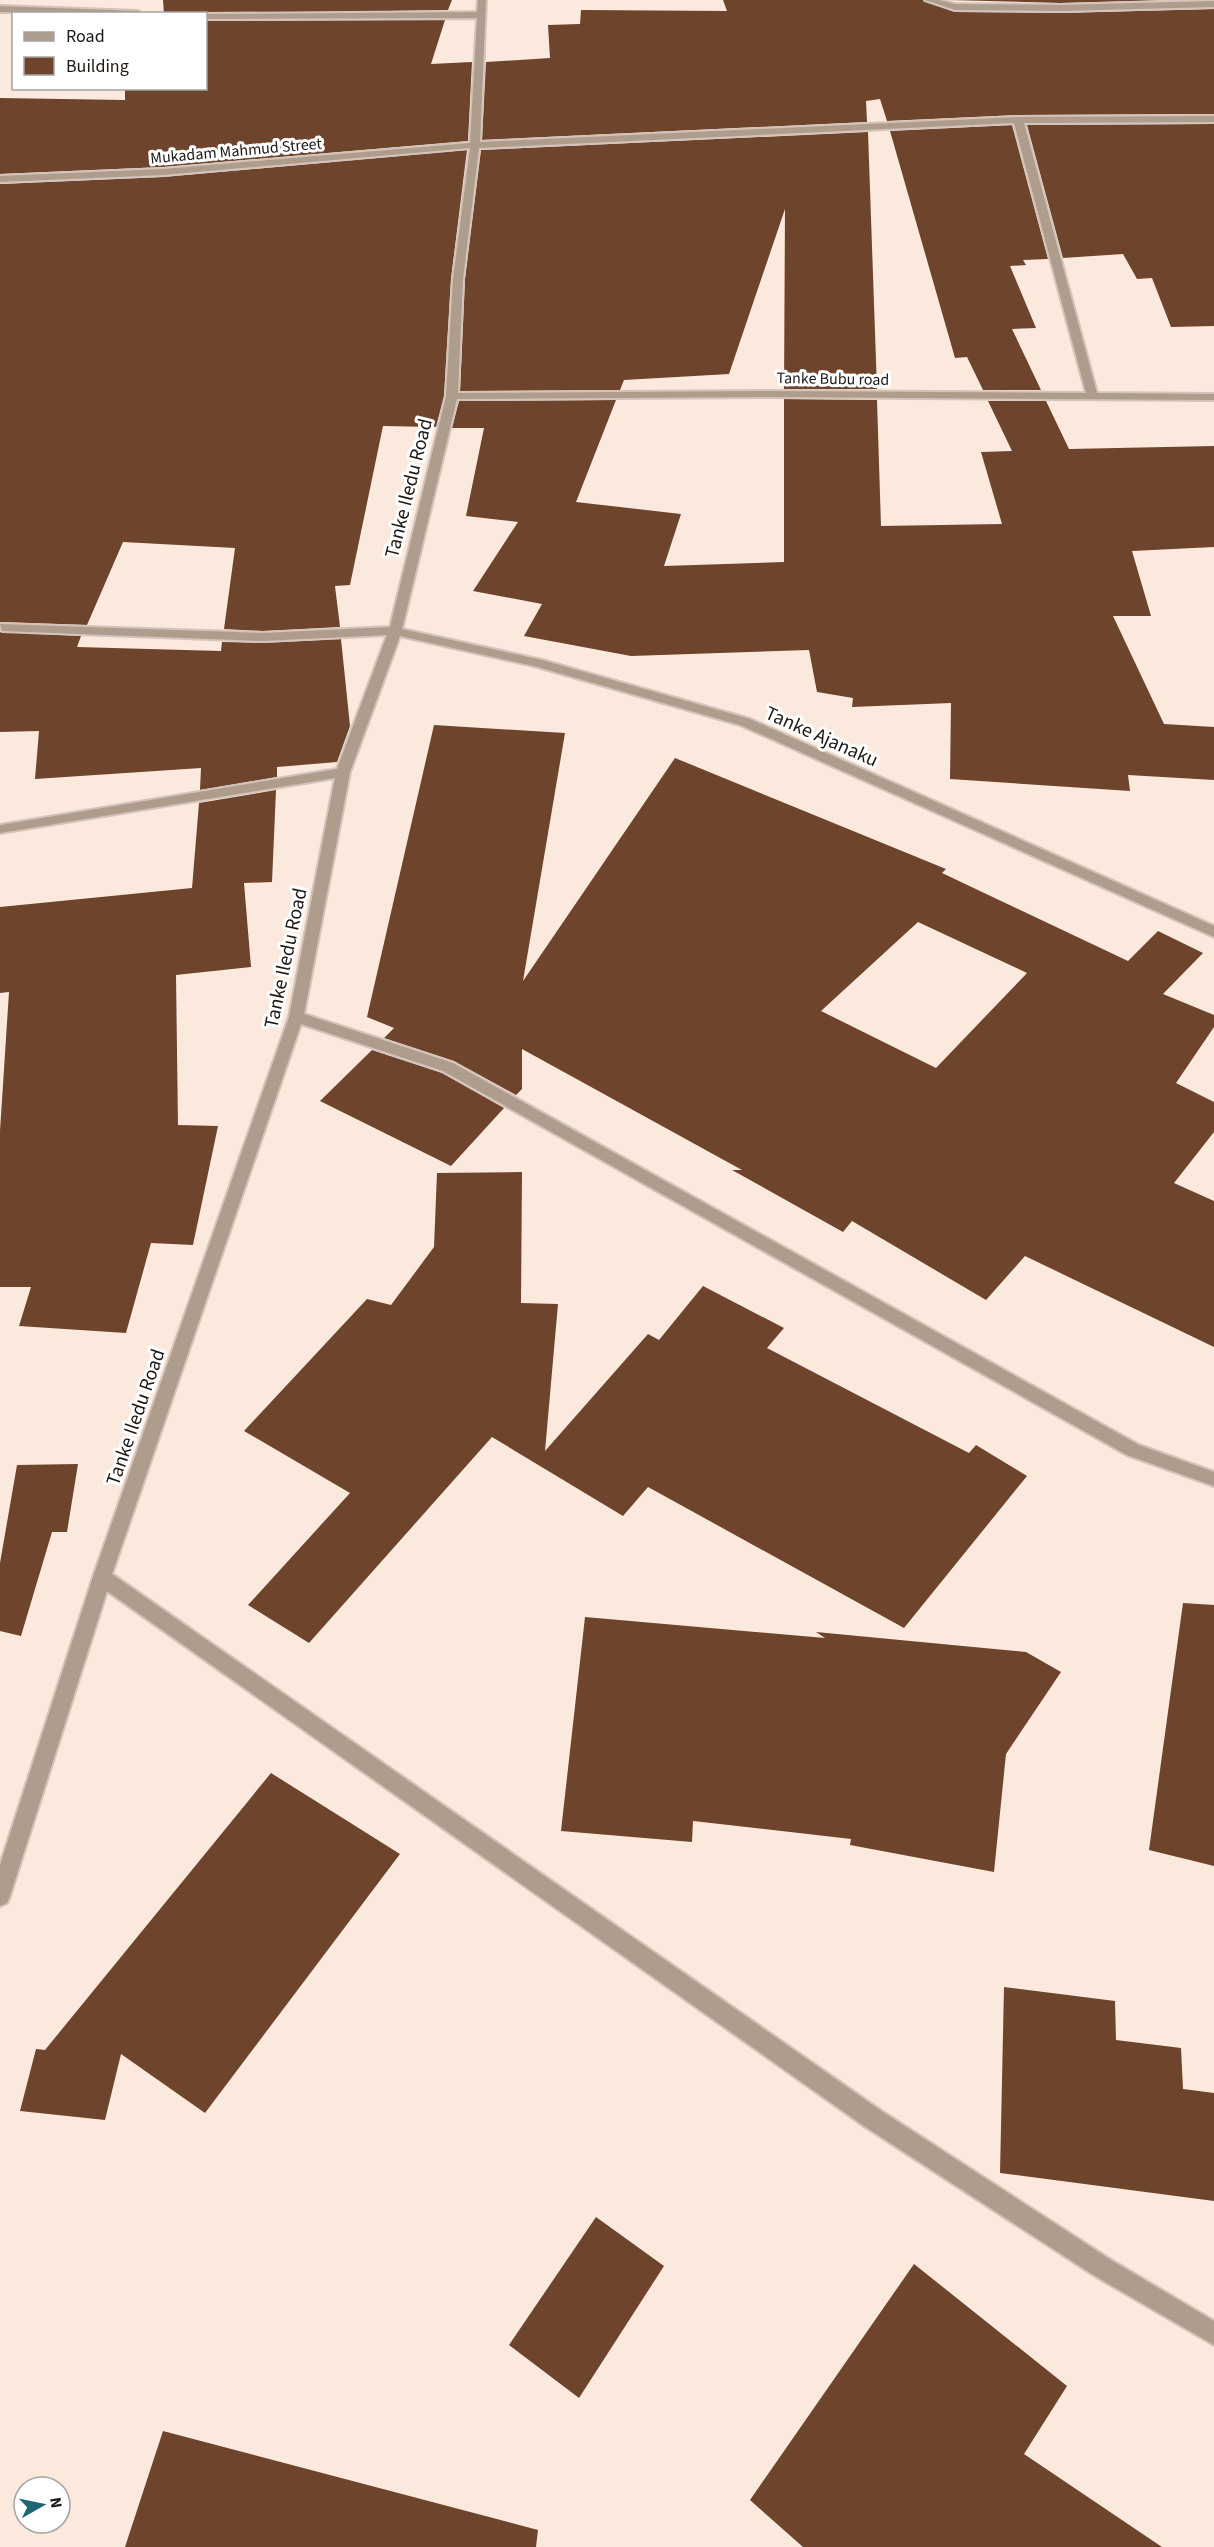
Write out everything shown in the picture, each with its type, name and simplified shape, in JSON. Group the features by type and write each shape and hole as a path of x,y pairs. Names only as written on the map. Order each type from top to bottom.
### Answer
{"street":[{"path":"929,0 955,7 1061,8 1214,4"},
{"path":"207,16 481,7"},
{"name":"Tanke Iledu Road","path":"0,1896 102,1577 297,1017 344,772 395,631 452,396 458,279 475,145 481,7"},
{"path":"0,9 83,12"},
{"name":"Mukadam Mahmud Street","path":"0,179 163,172 475,145 1018,120 1214,119"},
{"path":"1018,120 1093,397"},
{"name":"Tanke Bubu road","path":"452,396 772,394 1214,397"},
{"name":"Tanke Ajanaku","path":"2,627 263,637 395,631 537,663 745,722 1214,932"},
{"path":"0,829 344,772"},
{"path":"297,1017 448,1067 1133,1450 1214,1479"},
{"path":"102,1577 872,2118 1103,2268 1214,2334"}],"building":[{"path":"163,0 452,0 448,10 207,14 207,12 164,12"},
{"path":"723,0 923,0 955,12 1061,13 1214,9 1214,114 1018,115 887,121 880,99 866,101 867,122 482,140 486,62 550,58 548,25 580,24 581,10 727,11"},
{"path":"948,0 1166,0 1061,3"},
{"path":"445,20 431,64 472,62 468,141 163,167 0,174 0,98 125,100 125,90 207,90 207,21"},
{"path":"1214,124 1214,326 1171,327 1152,278 1137,279 1123,254 1063,258 1027,125"},
{"path":"1012,125 1048,259 1023,260 1026,265 1010,266 1036,328 1012,329 1041,390 983,390 967,357 955,358 890,131"},
{"path":"868,132 877,389 784,389 785,209 729,374 624,380 620,390 460,391 465,279 481,150"},
{"path":"467,150 451,279 444,396 436,427 383,426 350,585 335,586 340,627 263,631 224,629 235,548 123,542 87,625 0,622 0,184 163,177"},
{"path":"784,399 877,400 881,526 1002,524 981,452 1012,451 988,401 1046,401 1069,449 1214,446 1214,547 1132,551 1151,616 1113,616 1164,724 1214,727 1214,780 1128,775 1130,791 950,779 951,703 852,707 853,698 817,692 809,650 631,656 524,636 542,604 473,591 518,522 466,516 484,428 452,428 459,401 616,400 576,502 681,514 664,566 784,562"},
{"path":"0,632 81,636 77,647 221,651 222,642 263,643 341,639 350,726 337,762 277,767 277,777 200,790 201,768 35,779 39,731 0,732"},
{"path":"434,725 565,733 523,981 675,758 946,869 942,873 1128,961 1158,931 1203,953 1163,994 1214,1015 1214,1027 1176,1083 1214,1102 1214,1132 1174,1183 1214,1201 1214,1347 1025,1256 986,1300 852,1221 843,1232 732,1170 742,1170 522,1049 522,1089 516,1095 454,1061 384,1038 394,1028 367,1017","holes":["918,922 1027,973 936,1068 821,1011"]},
{"path":"276,790 272,882 244,883 251,967 176,975 178,1125 218,1126 193,1245 151,1243 126,1333 19,1326 31,1287 0,1287 0,1131 9,992 0,993 0,907 192,888 199,803"},
{"path":"372,1050 442,1073 504,1108 451,1166 320,1101"},
{"path":"522,1172 521,1303 558,1304 545,1451 648,1334 659,1340 703,1286 784,1328 767,1348 969,1453 976,1445 1027,1476 904,1628 648,1487 623,1516 492,1437 309,1643 248,1605 350,1493 244,1431 367,1299 391,1305 434,1247 437,1173"},
{"path":"78,1464 67,1532 52,1532 21,1636 0,1631 0,1563 17,1465"},
{"path":"1183,1603 1214,1605 1214,1866 1149,1850"},
{"path":"585,1617 825,1638 816,1632 1026,1652 1061,1672 1006,1754 994,1872 850,1845 851,1839 693,1821 692,1842 561,1831"},
{"path":"271,1773 400,1854 205,2113 121,2054 105,2120 20,2111 36,2049 45,2050"},
{"path":"1004,1987 1115,2001 1116,2040 1181,2048 1183,2089 1214,2093 1214,2201 1000,2173"},
{"path":"596,2217 664,2266 579,2398 509,2345"},
{"path":"914,2264 1067,2386 1024,2454 1162,2547 803,2547 750,2500"},
{"path":"163,2431 538,2530 536,2547 125,2547"}]}
